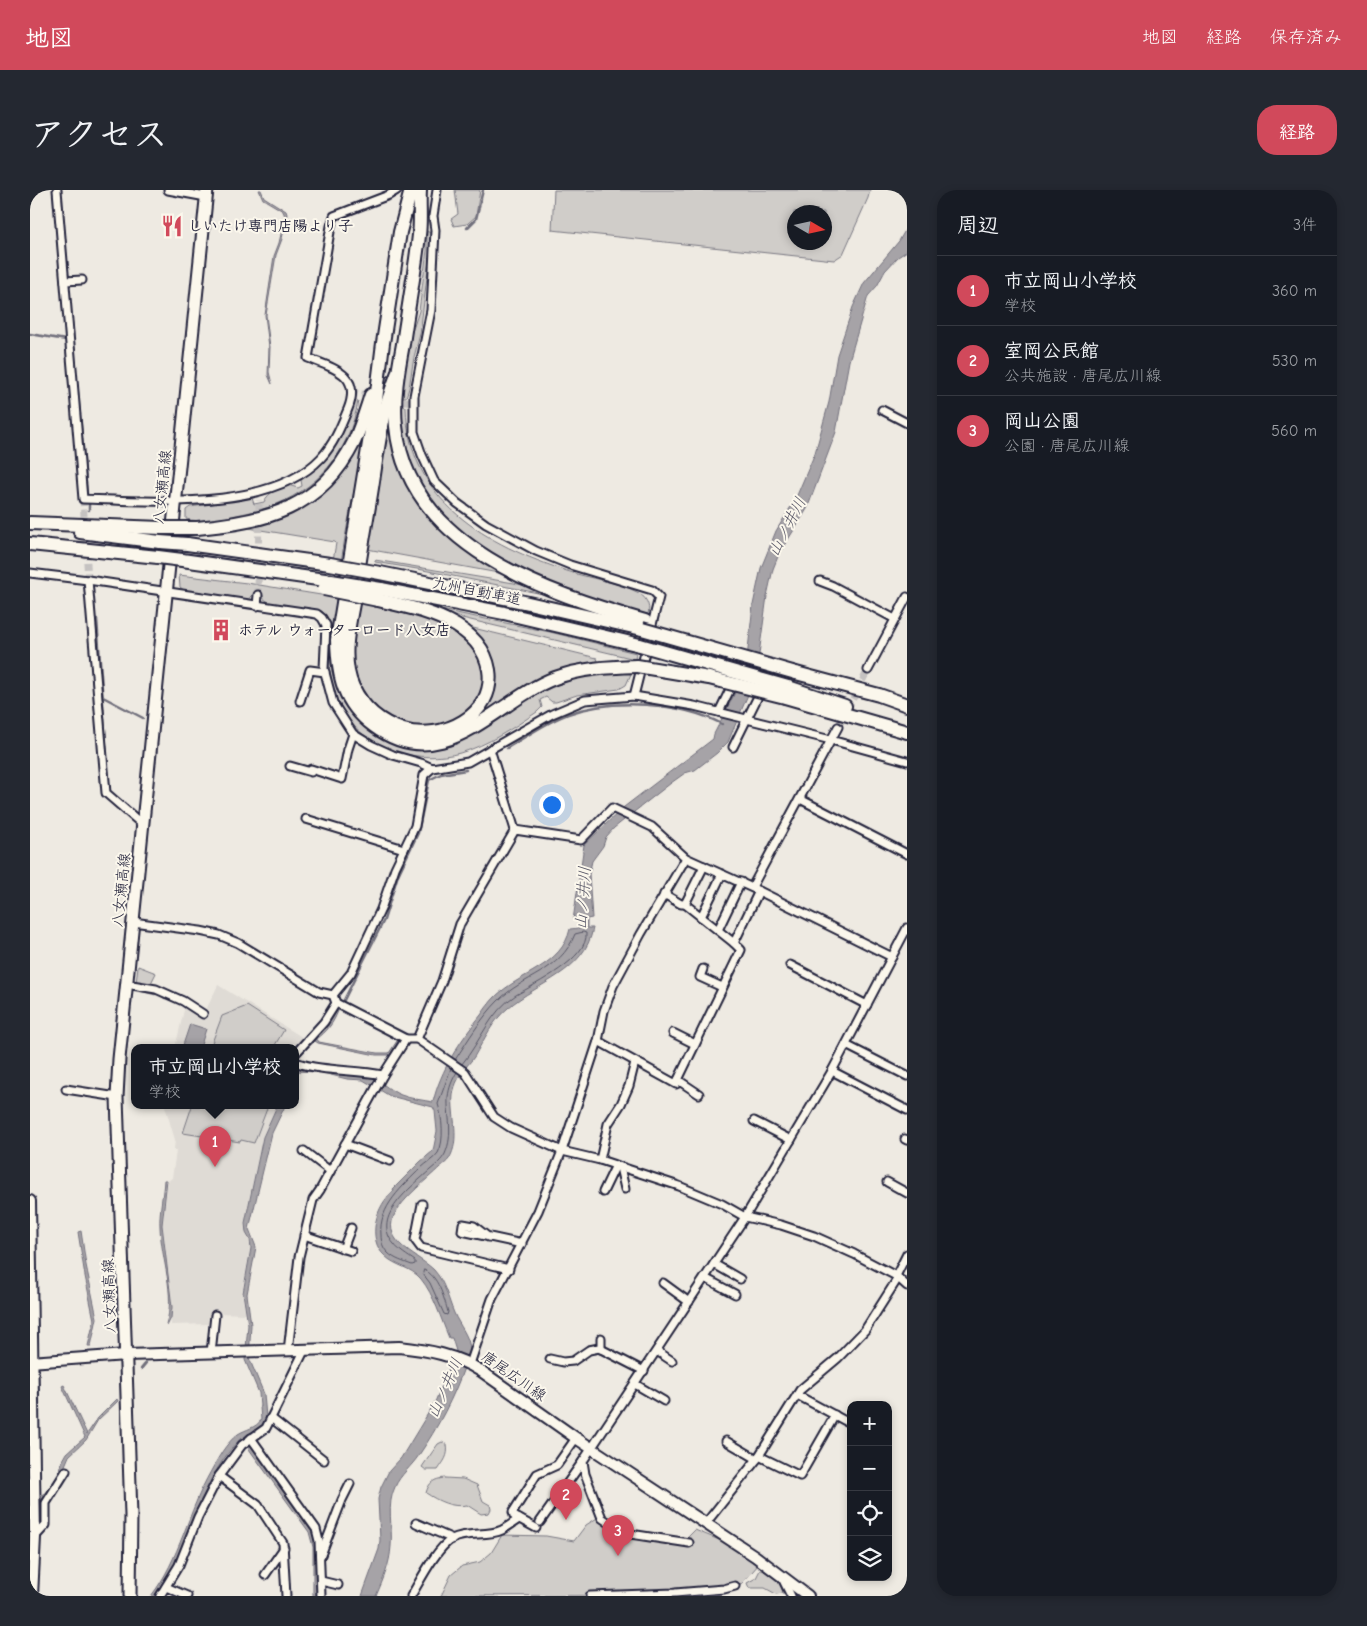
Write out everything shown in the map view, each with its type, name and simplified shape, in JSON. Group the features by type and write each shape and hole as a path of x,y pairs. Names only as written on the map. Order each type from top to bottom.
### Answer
{"highway":[{"path":"412,190 400,232 376,400 338,640 340,678 346,694 366,720 380,730 405,741 420,743 436,742 468,732 526,693 554,678 599,667 637,666 786,692 907,732"},
{"path":"420,190 420,233 398,372 395,408 396,428 407,471 420,495 449,528 468,544 535,583 644,625"},
{"path":"30,525 197,528 233,524 269,516 303,501 320,489 354,442 380,369"},
{"path":"379,595 442,618 470,635 482,650 488,664 490,677 482,704 472,716 460,724 442,730 422,733 404,731 386,724 371,713 361,700 353,687 347,664 348,635 385,411 398,372"},
{"name":"九州自動車道","path":"30,525 330,564 644,625 795,669 907,705"},
{"name":"九州自動車道","path":"30,544 104,551 158,561 512,614 640,646 786,692 907,726"}],"main road":[{"name":"八女瀬高線","path":"130,1596 131,1515 117,1098 126,984 206,194"},
{"path":"30,1201 32,1469 35,1537 32,1596"},
{"name":"唐尾広川線","path":"31,1362 126,1355 399,1348 428,1350 452,1357 469,1363 576,1438 706,1523 780,1574 808,1596"}],"street":[{"path":"57,190 83,499 176,501 220,497 283,484 300,475 320,460 331,446 350,405 351,390 347,377 340,371 308,358 331,226 334,216 398,190"},
{"path":"168,190 206,194"},
{"path":"437,190 433,216 435,230 431,310 414,396 414,432 422,455 434,481 457,503 486,524 536,551 570,565 652,590 659,597 634,696"},
{"path":"65,281 82,280"},
{"path":"882,410 907,423"},
{"path":"259,490 259,500"},
{"path":"30,572 317,614 326,625 325,672 332,703 353,734 371,745 432,768"},
{"path":"88,580 106,793 143,825"},
{"path":"820,581 895,619"},
{"path":"258,595 258,606"},
{"path":"868,670 907,597"},
{"path":"721,713 740,669"},
{"path":"300,701 310,670 325,672"},
{"path":"733,747 744,718 770,672"},
{"path":"333,995 351,973 382,909 395,868 415,826 424,774 432,768 468,762 552,714 585,700 634,696 694,706 907,761"},
{"path":"734,943 755,889 838,726"},
{"path":"290,766 342,779 353,734"},
{"path":"417,1039 442,980 460,924 514,830 490,750"},
{"path":"800,800 907,854"},
{"path":"514,830 581,840 612,808 652,827 686,858 741,882 892,957"},
{"path":"306,819 404,849"},
{"path":"469,1363 492,1300 538,1211 562,1151 598,1040 604,1011 613,986 686,858"},
{"path":"685,904 704,866"},
{"path":"701,917 722,874"},
{"path":"718,930 741,882"},
{"path":"598,1040 676,1084 741,950 685,904 681,904 664,894"},
{"path":"133,922 219,935 238,943 319,992 333,995"},
{"path":"576,1438 557,1465 537,1474 513,1512 514,1516 538,1525 644,1371 745,1216 791,1140 832,1071 906,932"},
{"path":"790,965 867,1005"},
{"path":"703,969 700,977 722,987"},
{"path":"126,984 156,989 182,1001 203,1014"},
{"path":"333,995 336,1002 406,1039 417,1039 465,1072 494,1117 510,1128 562,1151 600,1160 679,1186 745,1216 814,1236 854,1254 897,1277 907,1286"},
{"path":"299,1050 324,1022 336,1002"},
{"path":"673,1033 695,1044"},
{"path":"288,1351 299,1257 313,1200 381,1078 406,1039"},
{"path":"846,1045 907,1076"},
{"path":"600,1160 608,1124 621,1104 629,1086 635,1062"},
{"path":"299,1063 346,1072 366,1072 381,1078"},
{"path":"832,1071 907,1110"},
{"path":"678,1080 699,1094"},
{"path":"66,1090 117,1098"},
{"path":"754,1121 791,1140"},
{"path":"345,1144 390,1161"},
{"path":"304,1151 330,1171"},
{"path":"618,1166 624,1189"},
{"path":"603,1192 618,1166"},
{"path":"886,1182 907,1193"},
{"path":"422,1204 415,1240 421,1248 508,1269"},
{"path":"304,1235 347,1250 352,1228"},
{"path":"488,1237 522,1244"},
{"path":"706,1523 758,1457 800,1390 838,1358 865,1330 897,1277 907,1254"},
{"path":"714,1264 740,1279"},
{"path":"705,1278 736,1294"},
{"path":"663,1283 689,1302"},
{"path":"211,1352 215,1315"},
{"path":"601,1338 601,1349"},
{"path":"550,1359 563,1362 573,1361 594,1348 601,1349 644,1371"},
{"path":"160,1596 179,1565 198,1517 219,1476 242,1445 266,1428 304,1350"},
{"path":"657,1351 672,1361"},
{"path":"635,1384 664,1401"},
{"path":"797,1395 847,1422"},
{"path":"726,1441 800,1476 835,1415"},
{"path":"271,1418 324,1460"},
{"path":"251,1438 316,1529 319,1541 321,1596"},
{"path":"583,1461 585,1474 602,1518 624,1533 689,1543"},
{"path":"35,1537 46,1525 46,1503 66,1471"},
{"path":"219,1476 258,1505 283,1543 286,1596"},
{"path":"320,1560 342,1500 350,1484"},
{"path":"411,1596 435,1557 453,1539 502,1530 519,1519"},
{"path":"416,1523 453,1539"},
{"path":"265,1575 284,1548"},
{"path":"780,1574 791,1596"},
{"path":"321,1581 338,1586"},
{"path":"590,1596 675,1593 724,1589 735,1586"},
{"path":"166,1587 187,1596"}],"shaded area":[{"path":"455,190 480,190 476,216 467,224 454,226 451,219 458,214"},
{"path":"554,190 870,190 843,254 834,260 552,230"},
{"path":"427,231 430,233 431,244 420,334 409,388 406,397 401,397 409,341 419,311 427,250"},
{"path":"356,400 358,401 354,420 339,453 315,481 300,492 284,501 255,511 211,520 198,521 186,519 186,510 190,507 252,498 254,504 264,502 271,493 285,486 298,488 302,486 301,480 320,463 333,447"},
{"path":"371,402 340,567 331,653 331,665 335,682 344,702 357,719 374,733 391,742 417,749 436,749 453,745 468,738 526,699 554,684 568,679 597,673 631,674 626,685 619,689 577,695 556,702 552,702 546,697 540,700 542,707 537,712 490,741 460,753 429,757 397,752 368,738 356,728 340,706 330,673 329,625 322,611 272,604 264,599 262,594 254,593 249,600 243,600 185,591 180,587 179,575 247,583 327,596 335,542 242,527 325,487"},
{"path":"401,406 406,407 410,440 421,469 437,493 457,514 481,532 508,548 576,574 620,585 637,592 647,601 649,607 648,614 611,605 524,571 499,559 455,527 421,485 408,453"},
{"path":"390,412 418,500 439,527 469,554 504,574 367,549"},
{"path":"375,560 514,583 563,598 375,562"},
{"path":"358,601 386,606 446,625 475,647 481,660 483,676 482,689 477,702 460,719 429,728 403,726 376,711 357,685 353,661"},
{"path":"441,610 550,632 636,653 635,659 441,613"},
{"path":"469,627 597,658 598,661 563,670 533,682 476,721 487,707 493,694 496,672 491,653 478,635"},
{"path":"138,966 156,973 150,985 136,983"},
{"path":"218,985 305,1039 299,1045 176,1044 185,1006 205,1012"},
{"path":"247,1006 284,1030 276,1044 212,1044 222,1016"},
{"path":"166,1109 276,1109 263,1137 245,1222 245,1232 251,1245 242,1293 246,1314 218,1313 211,1324 171,1325 170,1285 162,1225 168,1181 172,1178 176,1151 174,1149 175,1140"},
{"path":"191,1109 267,1109 254,1143 183,1133"},
{"path":"442,1442 447,1445 447,1455 444,1461 438,1470 426,1470 422,1467 438,1444"},
{"path":"445,1478 463,1479 477,1485 483,1501 490,1505 489,1513 481,1514 467,1505 456,1506 445,1503 426,1493 432,1482"},
{"path":"602,1515 633,1531 686,1539 695,1530 731,1545 759,1564 736,1590 713,1595 441,1596 451,1575 462,1566 480,1562 491,1553 502,1535 546,1536 574,1541 586,1525"},
{"path":"760,1570 763,1570 780,1582 783,1593 776,1594 765,1588 749,1588 747,1583 756,1578"}],"water":[{"path":"259,190 261,190 264,197 286,211 287,214 282,239 276,255 266,315 270,347 269,372 272,384 268,375 269,347 265,315 274,256 285,216 283,211 263,199"},
{"name":"山ノ井川","path":"907,227 907,251 898,257 885,271 877,286 868,296 849,361 836,432 807,509 779,554 773,569 767,596 755,683 728,742 695,770 685,773 671,783 614,828 606,837 603,846 592,861 589,874 592,918 587,919 587,928 593,928 588,943 581,955 570,966 508,1008 493,1024 455,1086 453,1103 455,1135 453,1151 449,1159 406,1199 392,1221 394,1237 406,1249 434,1270 441,1280 454,1313 468,1340 470,1352 456,1389 439,1423 419,1455 395,1487 391,1501 391,1539 388,1566 376,1596 362,1596 379,1549 378,1499 381,1487 389,1471 401,1458 435,1402 456,1351 452,1338 449,1338 426,1285 413,1272 385,1256 379,1249 375,1232 378,1213 382,1204 394,1191 393,1189 433,1151 437,1131 435,1111 433,1107 390,1096 363,1080 347,1079 319,1072 299,1071 299,1066 366,1074 401,1095 433,1102 436,1090 452,1056 491,1001 516,981 549,960 565,942 570,929 579,928 578,920 573,920 584,845 624,807 713,739 740,683 746,667 753,605 761,568 776,531 795,500 815,453 829,402 837,355 853,307 864,283 899,241"},
{"path":"335,1010 338,1011 334,1020 317,1039 319,1042 377,1053 389,1053 398,1041 390,1055 376,1055 318,1043 315,1041 299,1056 299,1052 330,1020"},
{"path":"190,1024 206,1029 201,1044 183,1044"},
{"path":"276,1109 284,1109 272,1133 249,1229 256,1247 247,1294 251,1325 249,1358 264,1394 266,1417 262,1426 245,1436 314,1535 317,1557 318,1596 313,1596 313,1547 309,1532 241,1438 218,1467 202,1498 175,1563 155,1596 151,1596 161,1582 177,1551 203,1486 219,1456 238,1434 256,1425 261,1420 259,1393 245,1360 248,1325 243,1293 251,1248 245,1223 263,1137"},
{"path":"164,1180 167,1180 162,1225 172,1307 171,1318 167,1326 169,1289 160,1221"},
{"path":"81,1231 97,1318 91,1346 88,1346 94,1320 78,1232"},
{"path":"64,1385 87,1434 98,1418 117,1399 118,1401 98,1420 86,1440 69,1456 54,1486 44,1519 40,1517 40,1496 46,1493 59,1474 67,1453 85,1437 62,1386"}],"waterway":[{"path":"467,228 476,219 483,190"},
{"path":"72,322 73,334"},
{"path":"30,334 66,340"},
{"path":"77,381 87,494"},
{"path":"89,504 89,510"},
{"path":"97,619 109,787"},
{"path":"103,697 143,718"},
{"path":"507,748 560,717 586,709 605,706 625,704 667,707 687,711 722,724"},
{"path":"344,1000 384,920 398,875 418,833 429,780 441,774 466,770"},
{"path":"139,990 155,994"},
{"path":"141,1369 146,1363"},
{"path":"38,1375 39,1406"}],"tunnel":[{"path":"351,392 373,396"},
{"path":"393,399 411,402"},
{"path":"83,499 88,580"},
{"path":"258,595 259,500"},
{"path":"838,727 868,670"}],"place":[{"name":"しいたけ専門店陽より子","path":"172,226"},
{"name":"ホテル ウォーターロード八女店","path":"221,630"},
{"name":"市立岡山小学校","path":"215,1167"},
{"name":"室岡公民館","path":"566,1520"},
{"name":"岡山公園","path":"618,1556"}]}
